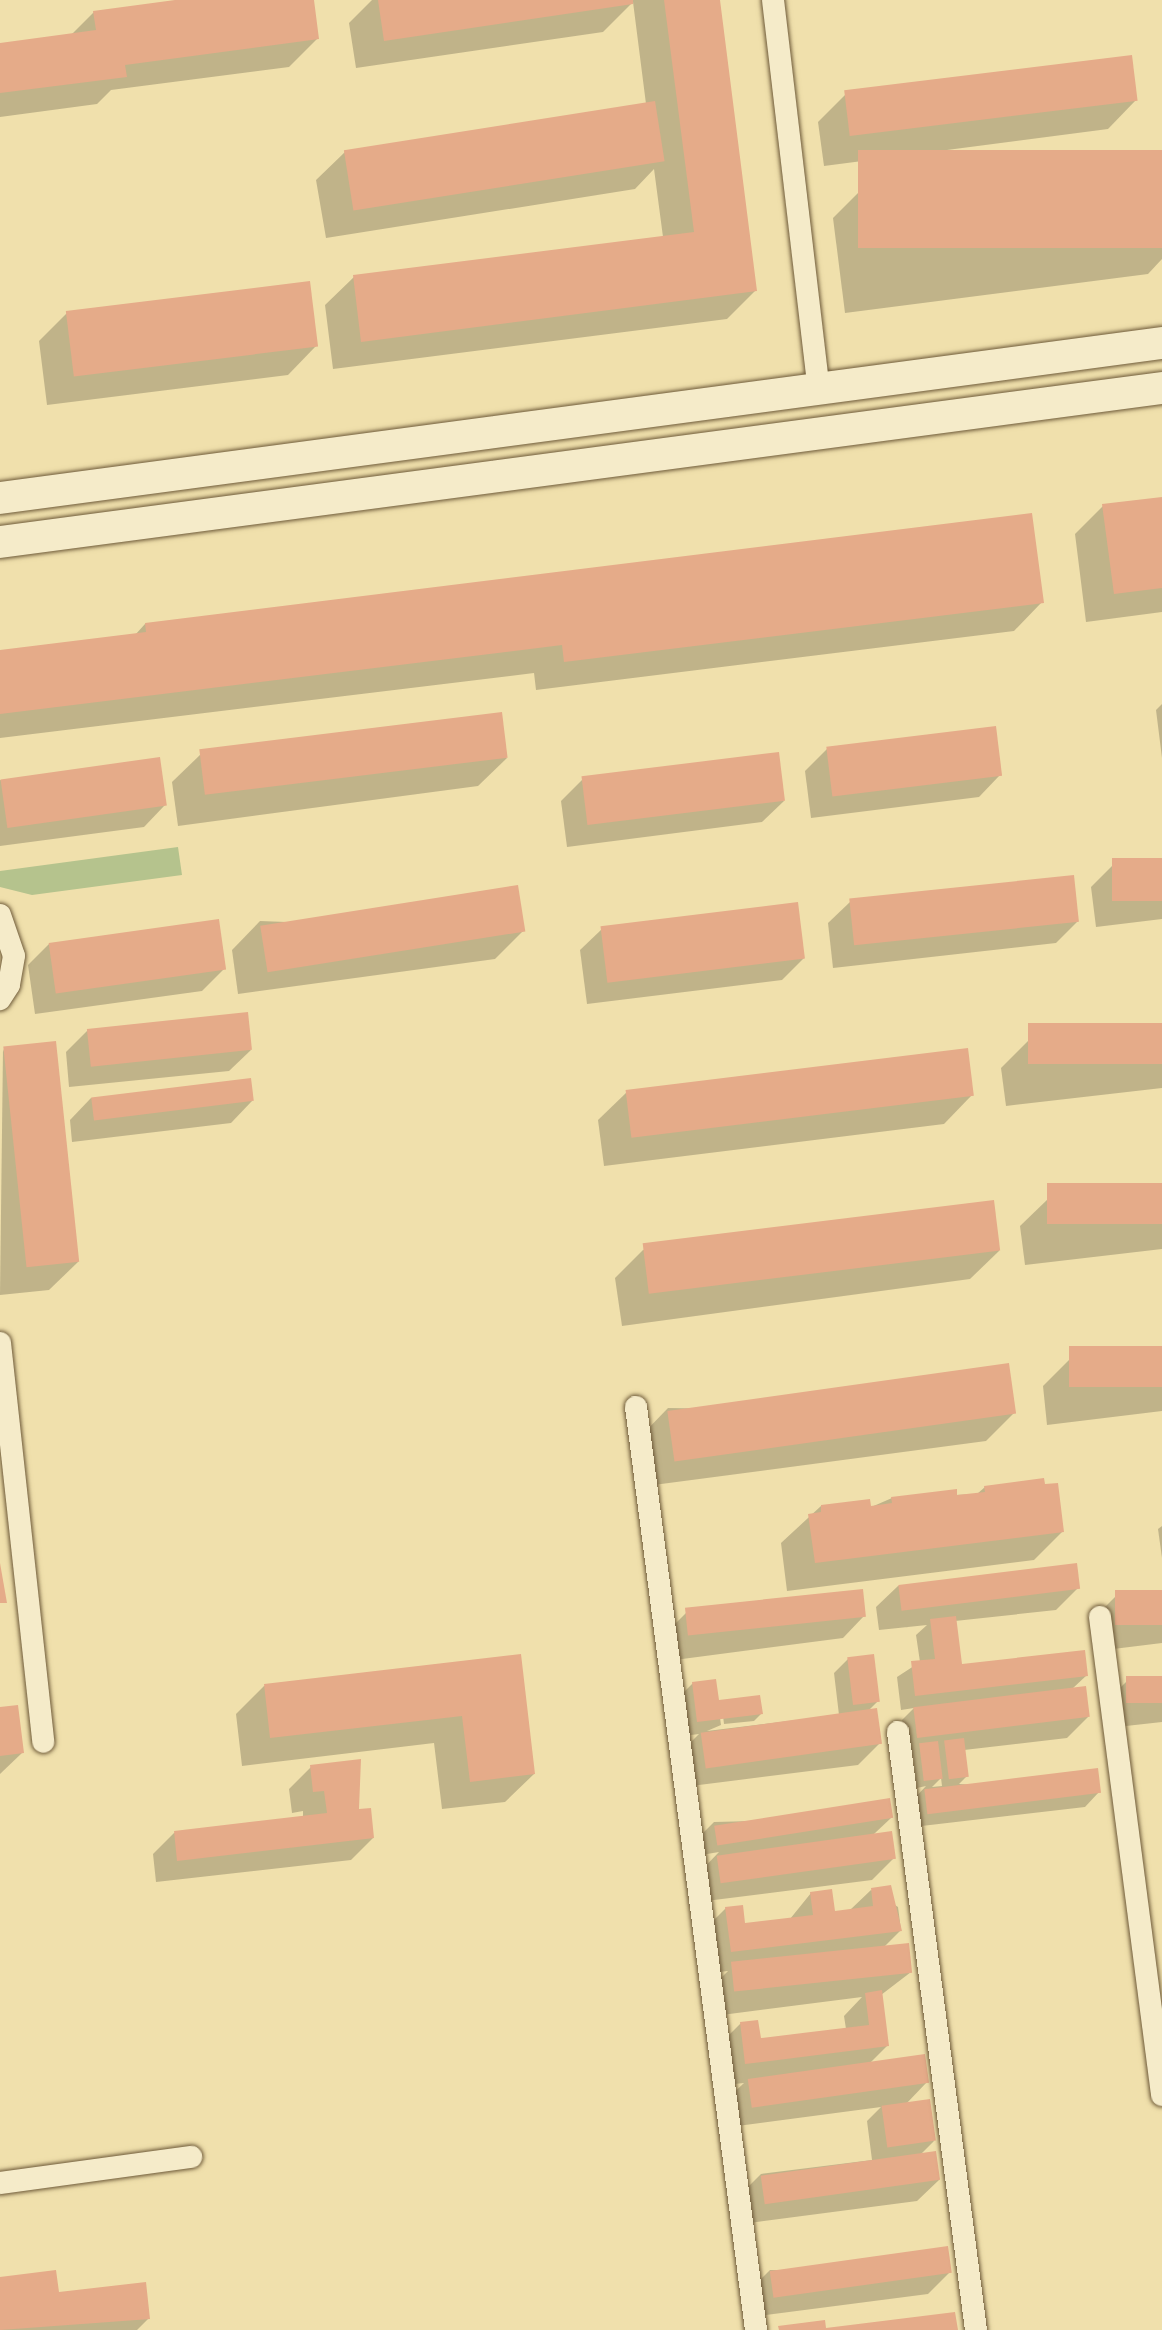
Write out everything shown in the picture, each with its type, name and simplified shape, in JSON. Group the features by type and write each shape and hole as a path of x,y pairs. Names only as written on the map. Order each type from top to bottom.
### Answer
{"main road":[{"path":"0,498 1162,343"},
{"path":"0,542 1162,388"}],"street":[{"path":"773,0 819,389"},
{"path":"0,915 15,956 9,985 0,999"},
{"path":"0,1344 43,1742"},
{"path":"636,1407 756,2330"},
{"path":"1100,1617 1162,2095"},
{"path":"898,1732 976,2330"},
{"path":"0,2182 191,2157"}],"green space":[{"path":"178,847 182,875 32,895 0,887 0,871"}],"building":[{"path":"175,0 314,0 319,39 125,65 127,77 0,93 0,43 96,30 93,11"},
{"path":"378,0 633,0 633,4 384,41"},
{"path":"664,0 720,0 757,291 361,342 353,275 694,232"},
{"path":"1132,55 1138,101 850,136 844,90"},
{"path":"655,101 665,161 353,211 344,150"},
{"path":"858,150 1162,150 1162,248 858,248"},
{"path":"310,281 318,347 74,376 66,311"},
{"path":"1162,497 1162,588 1114,594 1102,504"},
{"path":"1032,513 1044,603 564,662 562,645 0,714 0,650 146,632 145,623"},
{"path":"502,712 508,758 205,795 199,749"},
{"path":"996,726 1002,776 832,796 826,747"},
{"path":"779,752 785,801 587,825 581,776"},
{"path":"160,757 167,806 7,828 1,779"},
{"path":"1112,858 1162,858 1162,901 1112,901"},
{"path":"1074,875 1079,922 854,945 849,899"},
{"path":"518,885 525,931 268,972 260,926"},
{"path":"798,902 805,959 607,983 600,926"},
{"path":"219,919 226,970 56,993 49,943"},
{"path":"248,1012 252,1050 91,1067 87,1029"},
{"path":"1028,1023 1162,1023 1162,1064 1028,1064"},
{"path":"56,1041 79,1262 26,1267 3,1047"},
{"path":"968,1048 974,1096 631,1138 626,1090"},
{"path":"251,1078 254,1101 94,1120 91,1098"},
{"path":"1047,1183 1162,1183 1162,1224 1047,1224"},
{"path":"994,1200 1000,1251 649,1294 643,1243"},
{"path":"1069,1346 1162,1346 1162,1387 1069,1387"},
{"path":"1009,1363 1016,1414 674,1462 667,1411"},
{"path":"1044,1478 1045,1484 1058,1483 1064,1532 815,1563 808,1514 821,1512 821,1505 870,1499 871,1506 892,1503 891,1497 957,1489 957,1495 985,1492 984,1486"},
{"path":"0,1563 7,1603 0,1603"},
{"path":"1077,1563 1080,1589 902,1611 898,1585"},
{"path":"863,1589 866,1617 688,1636 685,1608"},
{"path":"1115,1590 1162,1590 1162,1625 1115,1625"},
{"path":"956,1616 962,1664 1085,1650 1088,1676 915,1696 911,1661 935,1659 930,1619"},
{"path":"521,1654 535,1774 470,1782 462,1716 270,1738 264,1684"},
{"path":"874,1654 880,1702 853,1705 847,1657"},
{"path":"1126,1676 1162,1676 1162,1703 1126,1703"},
{"path":"716,1679 719,1700 760,1695 763,1714 697,1722 692,1682"},
{"path":"1086,1686 1090,1717 917,1738 913,1707"},
{"path":"18,1705 24,1753 0,1756 0,1707"},
{"path":"877,1708 882,1744 706,1768 701,1733"},
{"path":"964,1738 969,1777 949,1779 944,1740"},
{"path":"938,1741 943,1779 924,1781 919,1743"},
{"path":"361,1759 359,1809 371,1808 374,1838 177,1861 174,1831 327,1813 324,1791 313,1792 310,1765"},
{"path":"1098,1768 1101,1793 927,1814 924,1789"},
{"path":"890,1798 893,1818 717,1846 714,1826"},
{"path":"892,1831 896,1859 721,1883 717,1856"},
{"path":"891,1885 902,1931 731,1952 725,1907 743,1905 745,1923 813,1915 810,1892 832,1889 835,1911 873,1906 871,1888"},
{"path":"909,1943 912,1973 734,1992 731,1962"},
{"path":"882,1990 889,2046 745,2064 740,2022 758,2020 761,2038 869,2025 865,1993"},
{"path":"925,2054 929,2083 752,2108 748,2079"},
{"path":"930,2099 936,2141 887,2147 881,2106"},
{"path":"936,2151 940,2180 765,2204 761,2176"},
{"path":"948,2246 952,2273 774,2298 770,2271"},
{"path":"56,2270 59,2292 146,2282 150,2319 0,2330 0,2277"},
{"path":"955,2312 958,2330 779,2330 778,2326 825,2320 826,2328"}]}
